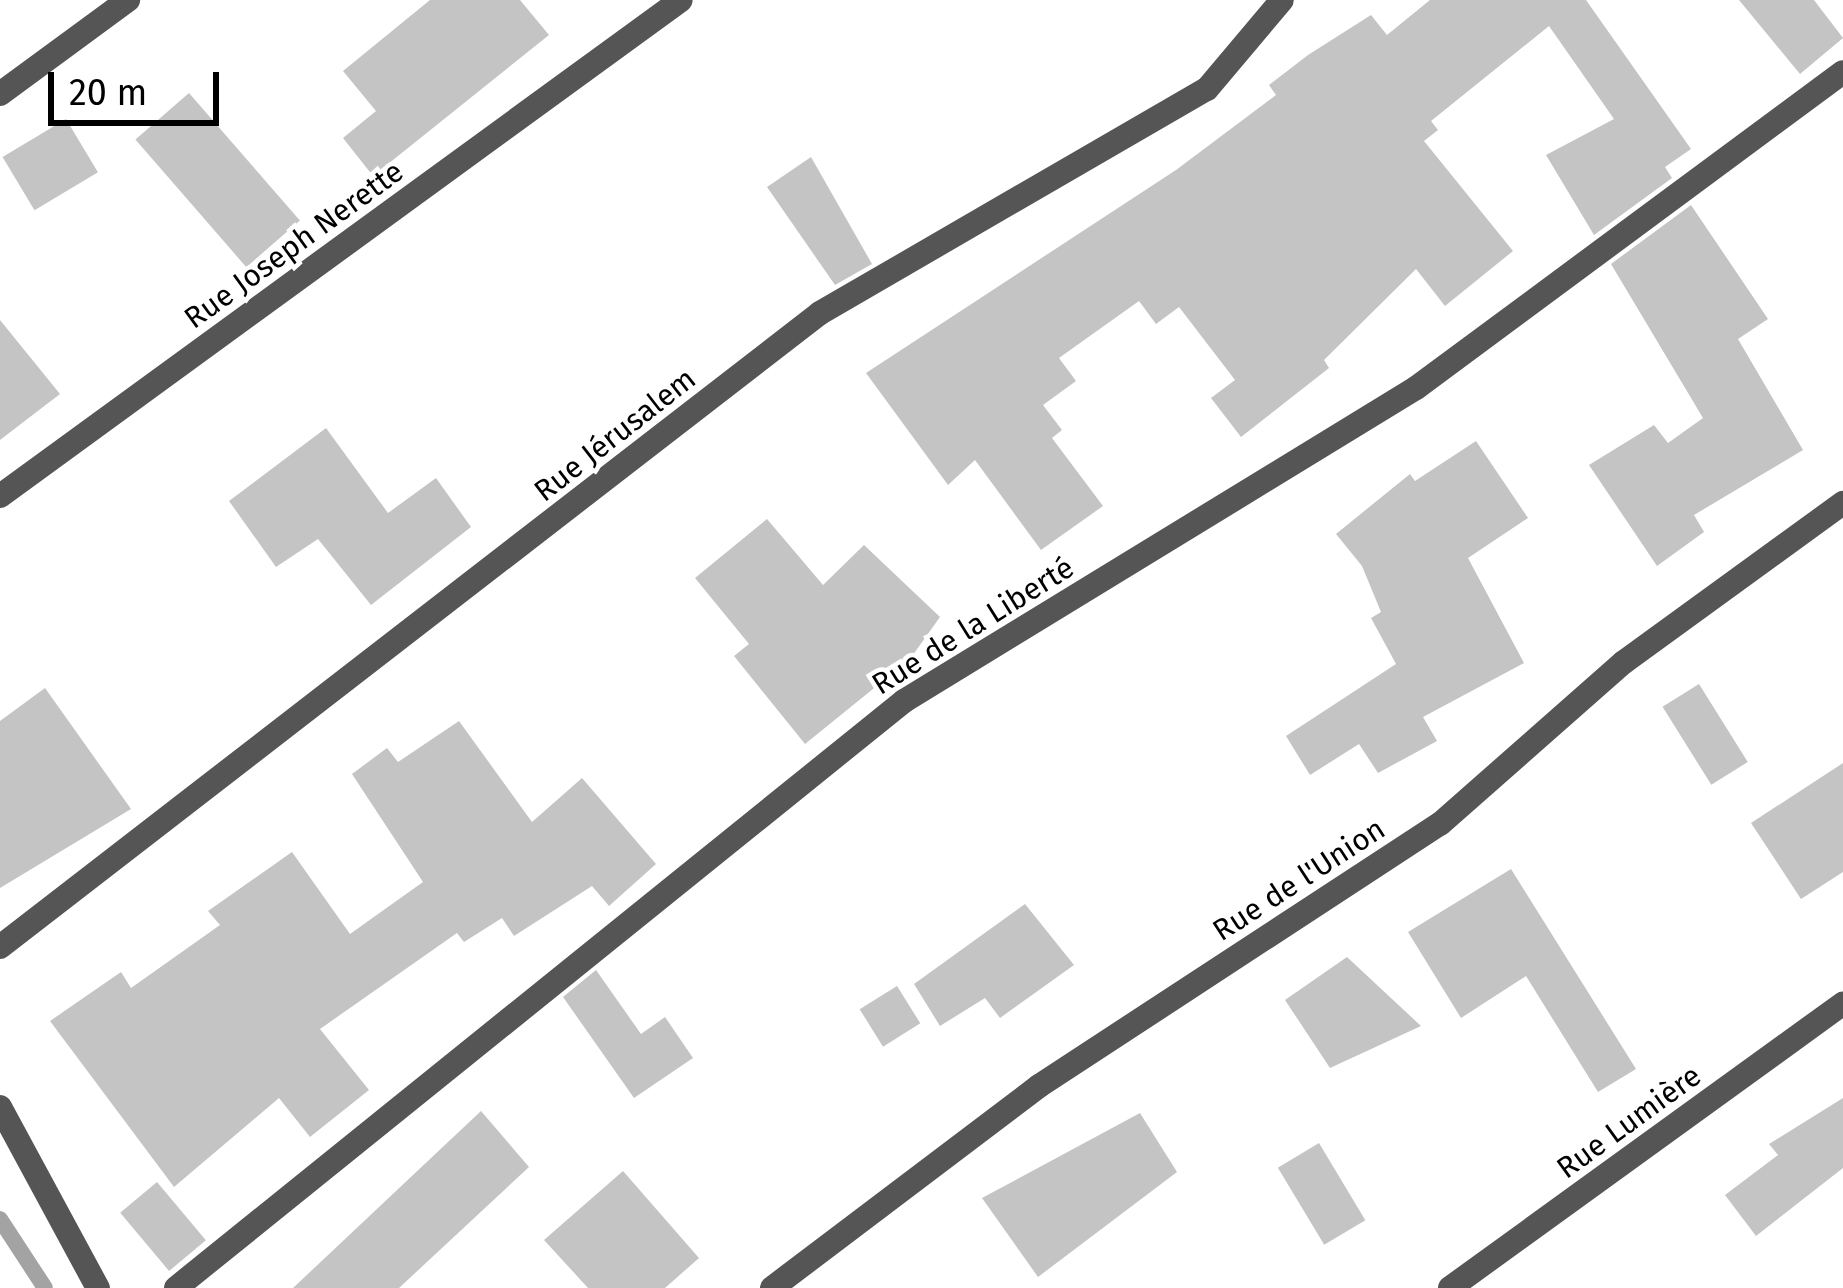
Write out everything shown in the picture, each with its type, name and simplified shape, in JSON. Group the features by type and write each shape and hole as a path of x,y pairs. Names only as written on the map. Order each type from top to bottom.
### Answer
{"street":[{"path":"0,94 128,0"},
{"name":"Rue Joseph Nerette","path":"0,496 681,0"},
{"name":"Rue Jérusalem","path":"0,946 820,313 1207,89 1282,0"},
{"name":"Rue de la Liberté","path":"176,1288 904,701 1416,388 1843,72"},
{"name":"Rue de l'Union","path":"772,1288 1039,1086 1440,824 1624,662 1843,503"},
{"name":"Rue Lumière","path":"1450,1288 1843,1004"},
{"path":"0,1107 10,1147 98,1288"}],"building":[{"path":"430,0 520,0 549,35 373,176 343,138 376,111 343,71"},
{"path":"1430,0 1586,0 1691,149 1665,167 1672,178 1594,235 1546,155 1614,119 1549,26 1431,121 1438,130 1424,141 1513,251 1445,306 1416,269 1324,360 1329,368 1241,437 1211,398 1235,380 1179,307 1156,324 1139,301 1059,358 1076,381 1043,405 1062,430 1052,438 1103,506 1041,550 975,460 948,485 866,373 1176,170 1276,95 1269,85 1308,55 1371,15 1387,35"},
{"path":"1739,0 1814,0 1843,38 1800,74"},
{"path":"189,93 300,221 246,267 135,140"},
{"path":"66,119 98,172 35,210 3,157"},
{"path":"811,157 872,264 835,285 767,187"},
{"path":"1691,205 1768,319 1738,339 1803,450 1694,515 1704,532 1657,566 1589,465 1654,425 1668,443 1703,418 1611,264"},
{"path":"0,320 60,394 0,440"},
{"path":"326,428 388,513 436,478 471,527 371,605 318,539 276,567 229,501"},
{"path":"1476,441 1528,518 1468,558 1524,663 1423,717 1437,741 1378,773 1359,744 1310,775 1286,736 1396,664 1371,618 1381,612 1362,566 1336,534 1410,474 1415,481"},
{"path":"767,519 823,585 864,545 940,617 910,659 805,744 734,656 749,644 695,578"},
{"path":"1699,684 1748,762 1711,785 1663,707"},
{"path":"45,688 131,809 0,888 0,721"},
{"path":"459,721 532,822 582,778 656,864 609,906 592,886 514,936 502,918 464,942 457,933 320,1029 369,1090 310,1137 279,1098 174,1187 50,1021 121,972 131,988 220,925 208,911 292,852 350,934 423,882 352,774 387,748 398,762"},
{"path":"1843,763 1843,872 1801,899 1751,823"},
{"path":"1511,869 1636,1069 1598,1092 1526,976 1461,1018 1408,932"},
{"path":"1025,904 1074,965 1000,1018 985,998 940,1026 914,984"},
{"path":"1347,957 1421,1026 1330,1068 1285,1000"},
{"path":"596,970 641,1034 665,1017 693,1058 634,1098 563,997"},
{"path":"897,986 920,1023 883,1047 860,1009"},
{"path":"1843,1098 1843,1168 1756,1236 1725,1195 1778,1155 1769,1144"},
{"path":"481,1111 529,1167 399,1288 293,1288"},
{"path":"1140,1113 1177,1172 1038,1277 982,1198"},
{"path":"1319,1143 1365,1220 1324,1245 1278,1168"},
{"path":"623,1171 699,1258 665,1288 588,1288 544,1240"},
{"path":"157,1182 206,1240 169,1271 120,1213"}],"waterway":[{"path":"0,1219 45,1288"}]}
